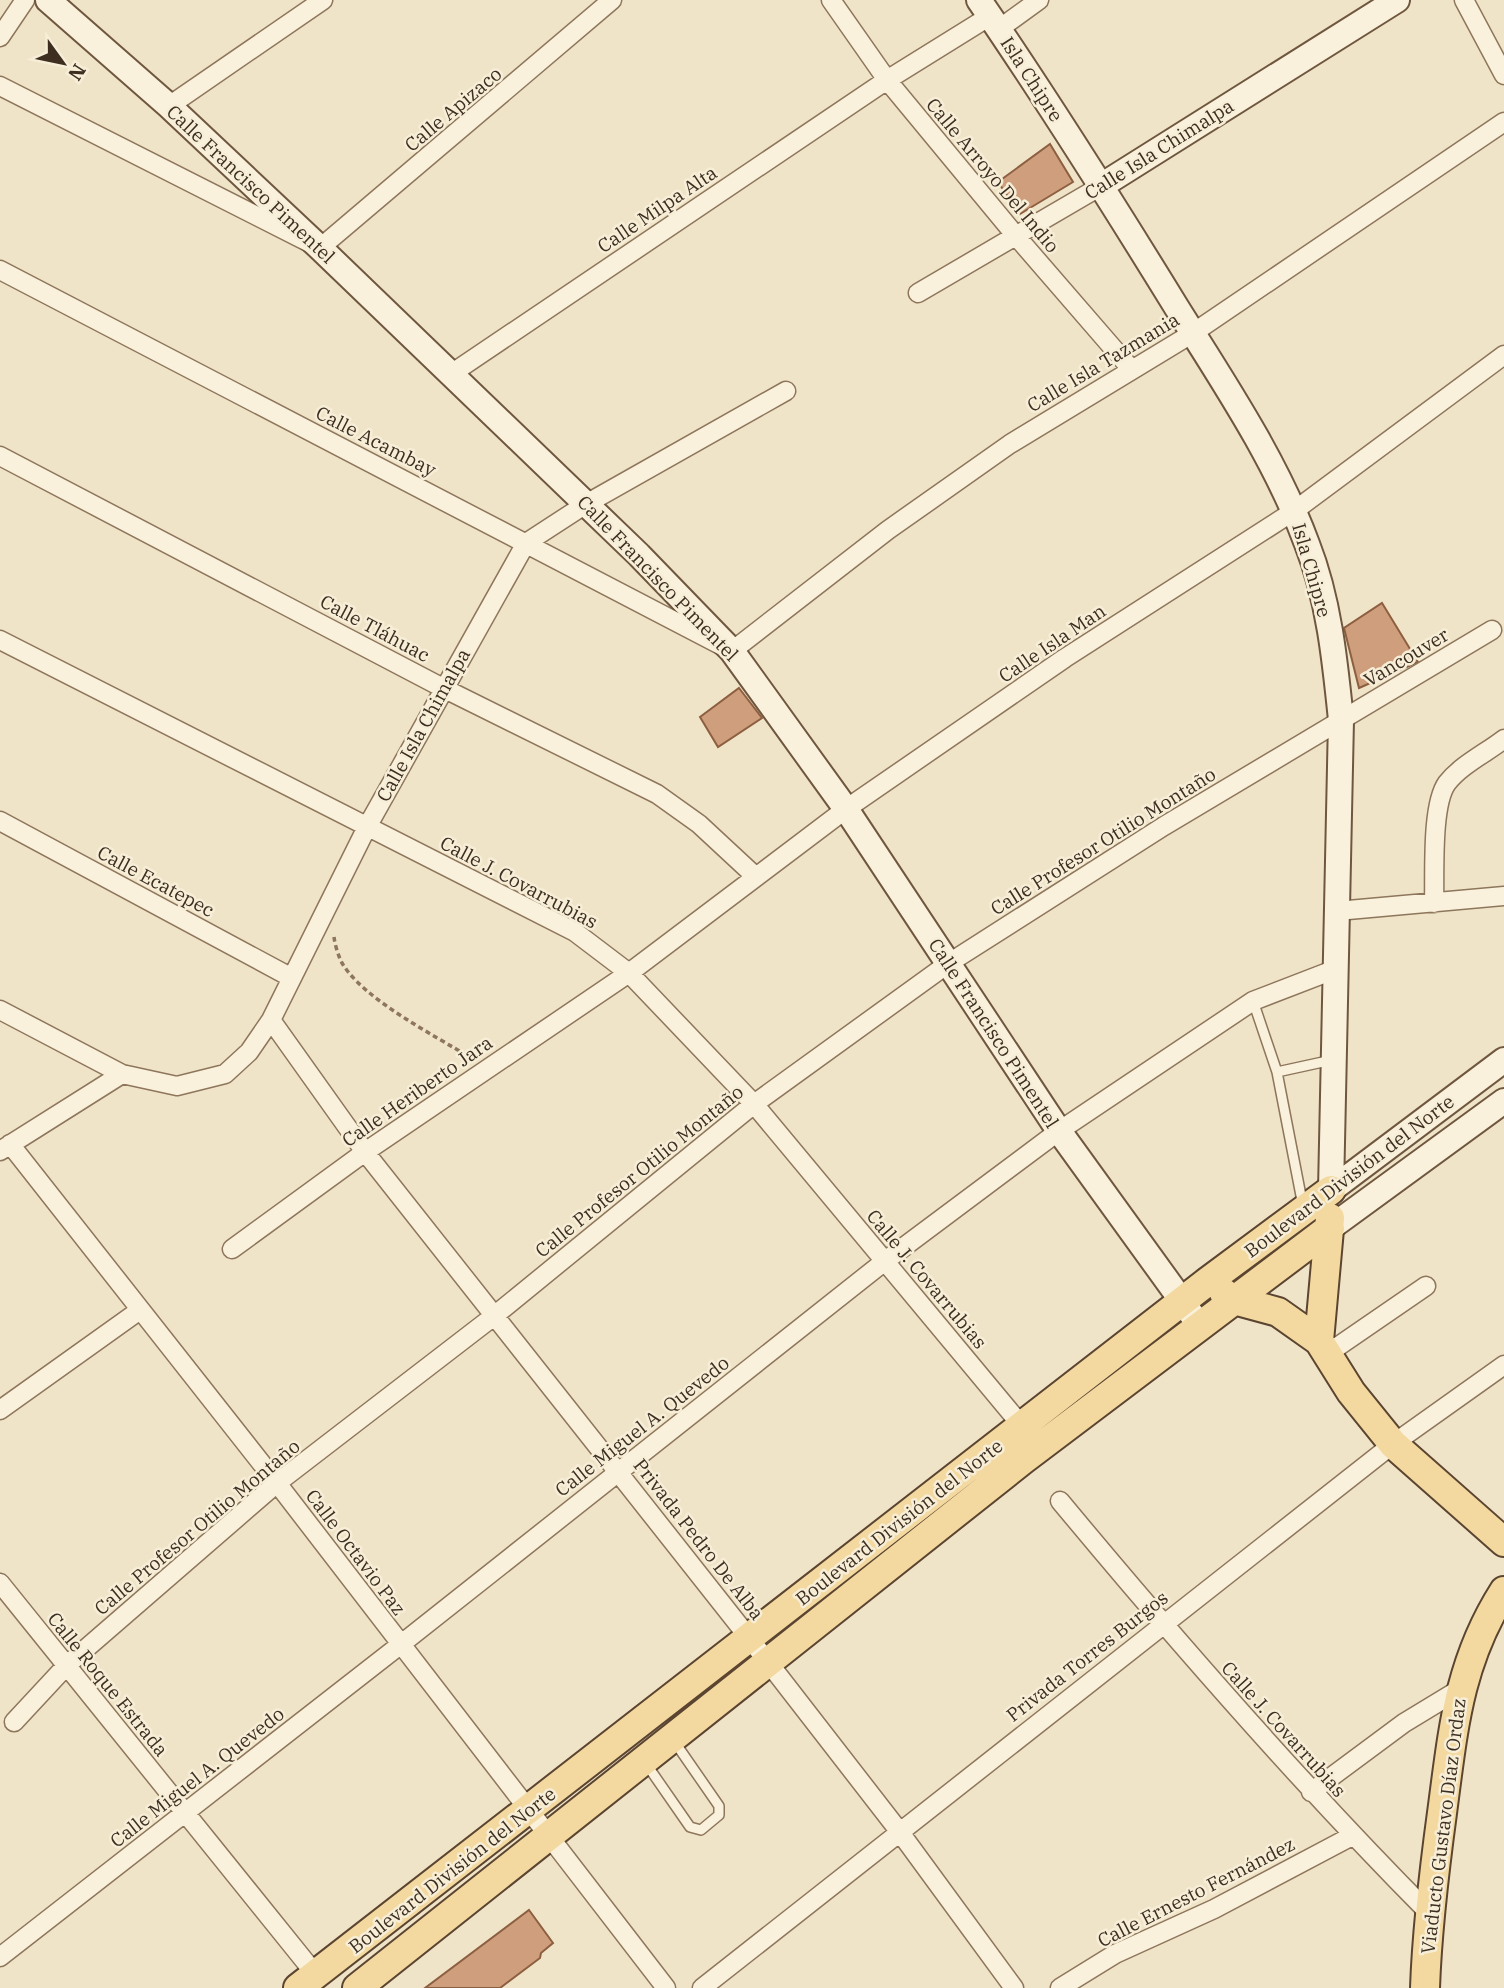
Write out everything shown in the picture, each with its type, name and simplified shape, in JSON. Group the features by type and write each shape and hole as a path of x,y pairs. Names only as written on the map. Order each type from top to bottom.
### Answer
{"main road":[{"name":"Calle Francisco Pimentel","path":"48,0 169,106 320,248 586,504 732,651 846,809 1059,1131 1200,1326"},
{"name":"Calle Isla Chimalpa","path":"1101,186 1397,0"},
{"name":"Isla Chipre","path":"990,15 1101,186 1261,445 1294,511 1318,579 1335,655 1341,720 1331,1190 1312,1227"},
{"name":"Boulevard División del Norte","path":"1331,1190 1504,1060"},
{"name":"Boulevard División del Norte","path":"307,1981 1207,1282 1312,1227 1504,1101"},
{"name":"Boulevard División del Norte","path":"362,1986 1024,1459 1234,1300 1312,1227"},
{"path":"1312,1227 1323,1347"},
{"path":"1207,1282 1234,1300 1278,1312 1323,1347 1351,1392 1393,1444 1498,1536 1504,1557"},
{"name":"Viaducto Gustavo Díaz Ordaz","path":"1425,1988 1429,1913 1460,1689 1482,1629 1502,1590"}],"street":[{"path":"0,37 25,0"},
{"path":"169,106 323,0"},
{"name":"Calle Apizaco","path":"320,248 612,0"},
{"name":"Calle Arroyo Del Indio","path":"831,0 887,80 1016,236 1132,370"},
{"name":"Calle Milpa Alta","path":"451,374 887,80 990,15 1039,0"},
{"path":"1464,0 1504,75"},
{"path":"0,86 320,248"},
{"name":"Calle Isla Tazmania","path":"732,651 888,530 1010,444 1193,332 1504,122"},
{"name":"Calle Isla Chimalpa","path":"918,293 1101,186"},
{"name":"Calle Acambay","path":"0,270 732,651"},
{"name":"Calle Isla Man","path":"629,973 846,809 1065,658 1294,511 1504,355"},
{"name":"Calle Isla Chimalpa","path":"0,1010 122,1074 177,1086 225,1074 249,1052 271,1020 367,827 526,543 586,504 786,391"},
{"name":"Calle Tláhuac","path":"0,456 443,688 657,794 699,824 755,876"},
{"name":"Vancouver","path":"1341,720 1492,630"},
{"name":"Calle J. Covarrubias","path":"0,640 575,932 606,954 629,973 754,1104 1022,1426"},
{"name":"Calle Profesor Otilio Montaño","path":"14,1722 67,1665 277,1483 494,1316 754,1104 949,963 1164,826 1341,720"},
{"path":"1434,903 1437,815 1442,793 1454,775 1504,740"},
{"name":"Calle Ecatepec","path":"0,821 292,978"},
{"path":"1337,911 1504,896"},
{"name":"Calle Miguel A. Quevedo","path":"0,1957 885,1261 1059,1131 1253,1001 1336,969"},
{"name":"Calle Heriberto Jara","path":"232,1250 365,1152 629,973"},
{"name":"Privada Pedro De Alba","path":"271,1020 365,1152 750,1638 899,1831 1014,1988"},
{"path":"5,1147 122,1074"},
{"name":"Calle Octavio Paz","path":"5,1147 140,1310 277,1483 666,1988"},
{"path":"1323,1347 1426,1286"},
{"path":"0,1410 140,1310"},
{"name":"Privada Torres Burgos","path":"702,1988 1393,1444 1504,1364"},
{"name":"Calle J. Covarrubias","path":"1060,1501 1162,1624 1311,1791 1429,1913"},
{"name":"Calle Roque Estrada","path":"0,1583 184,1814 307,1981"},
{"path":"1311,1791 1404,1723 1460,1689"},
{"name":"Calle Ernesto Fernández","path":"1060,1988 1115,1954 1214,1909 1352,1836"}],"lane":[{"path":"1253,1001 1277,1072 1312,1227"},
{"path":"1277,1072 1334,1060"},
{"path":"644,1760 690,1827 701,1830 706,1828 719,1815 719,1807 672,1738"}],"path":[{"path":"327,906 341,961 351,975 381,1001 487,1068"}],"building":[{"path":"1050,144 1073,182 1020,214 998,182"},
{"path":"1382,603 1418,662 1359,688 1344,628"},
{"path":"739,688 762,718 718,747 700,717"},
{"path":"529,1910 553,1943 541,1953 540,1958 500,1988 425,1988"}]}
